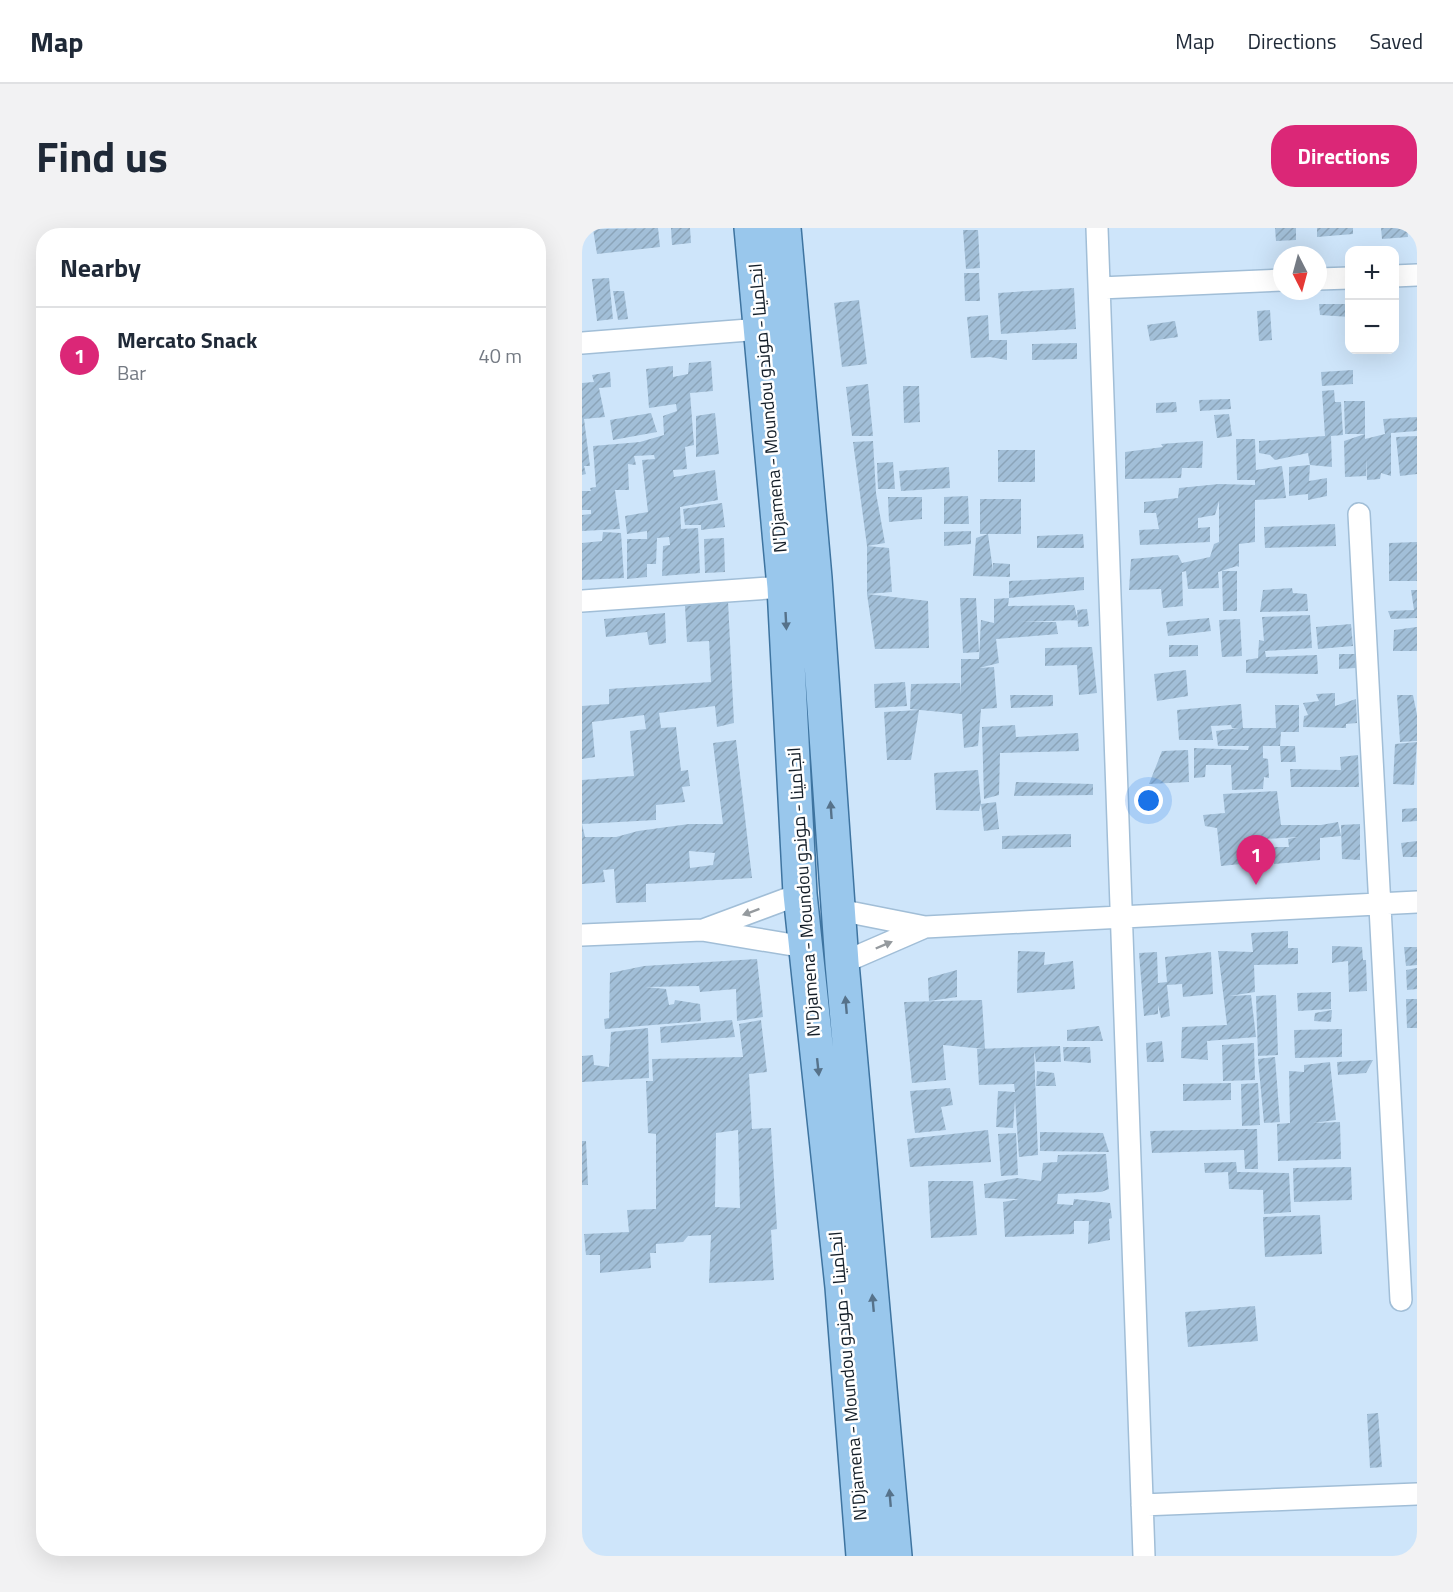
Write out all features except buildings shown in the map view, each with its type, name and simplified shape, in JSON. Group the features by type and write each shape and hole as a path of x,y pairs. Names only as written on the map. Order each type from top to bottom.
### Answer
{"main road":[{"name":"N'Djamena - Moundou انجامينا - موندو","path":"751,228 784,587 800,894 842,1287 863,1556"},
{"name":"N'Djamena - Moundou انجامينا - موندو","path":"784,228 815,578 842,963 895,1556"}],"street":[{"path":"1097,228 1144,1556"},
{"path":"1399,276 1417,275"},
{"path":"1327,279 1345,278"},
{"path":"1100,288 1273,280"},
{"path":"582,343 761,328"},
{"path":"1359,514 1382,904 1401,1300"},
{"path":"582,602 784,587"},
{"path":"702,930 800,894"},
{"path":"839,910 925,927 1120,915 1417,902"},
{"path":"842,963 925,927"},
{"path":"582,935 702,930 805,947"},
{"path":"1142,1504 1417,1494"}],"place":[{"name":"Mercato Snack","path":"1256,885"}]}
